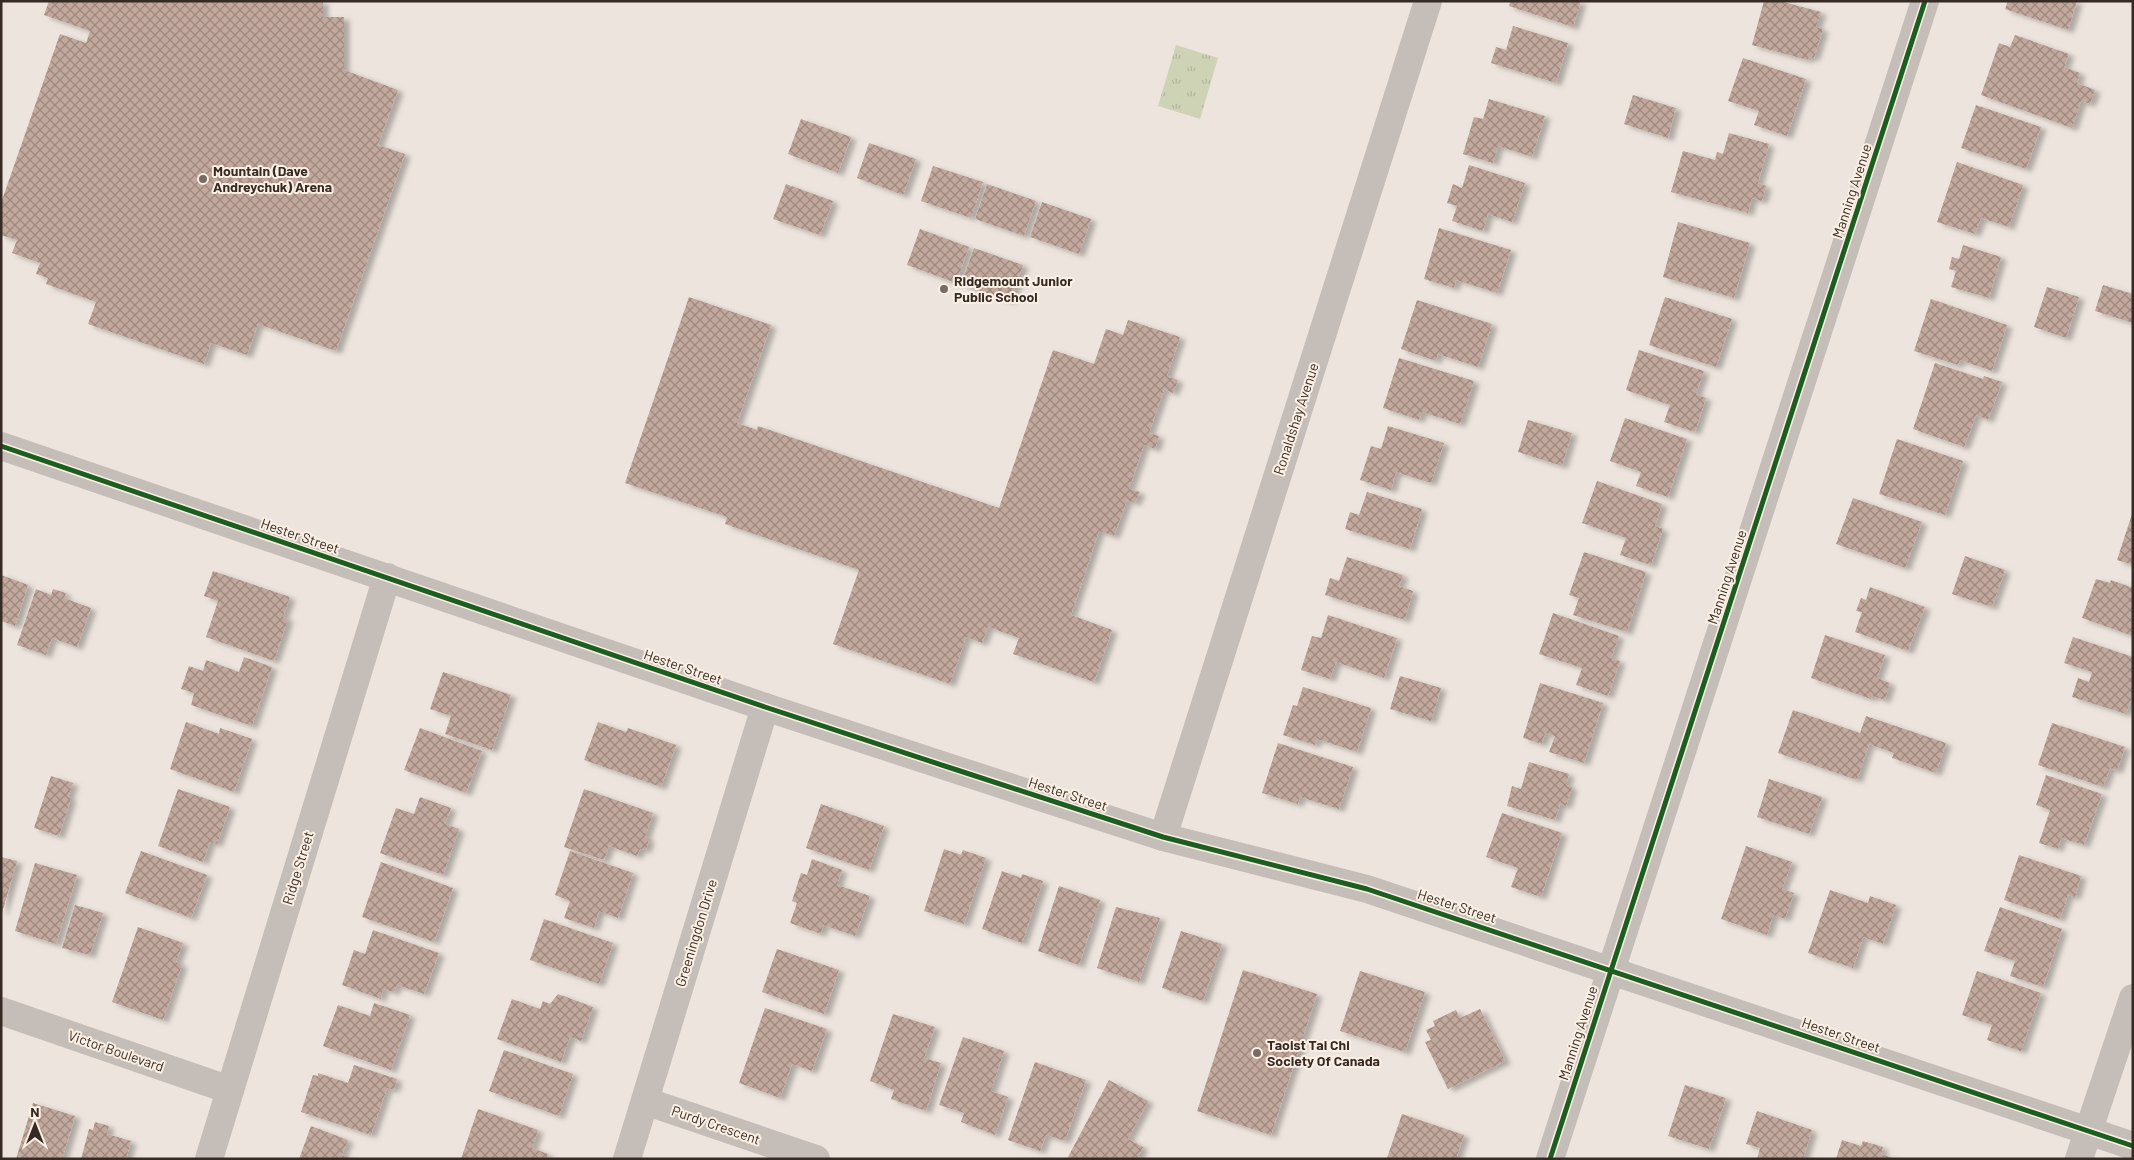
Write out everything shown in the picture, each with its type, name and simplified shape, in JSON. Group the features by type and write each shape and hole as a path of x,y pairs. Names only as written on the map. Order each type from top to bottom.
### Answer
{"street":[{"name":"Ronaldshay Avenue","path":"1163,836 1428,1"},
{"name":"Manning Avenue","path":"1550,1159 1925,1"},
{"name":"Hester Street","path":"1,446 765,707 1163,836 1367,889 1611,969 2133,1146"},
{"name":"Ridge Street","path":"209,1159 387,577"},
{"name":"Greeningdon Drive","path":"627,1159 765,707"},
{"path":"2079,1159 2133,998"},
{"name":"Victor Boulevard","path":"1,1011 230,1090"},
{"name":"Purdy Crescent","path":"645,1101 816,1159"}],"green space":[{"path":"1176,45 1218,58 1200,119 1158,106"}],"building":[{"name":"Mountain (Dave Andreychuk) Arena","path":"49,1 323,1 323,17 344,17 344,70 398,90 378,145 405,154 336,351 258,324 247,355 211,343 204,364 88,324 96,302 46,284 48,278 36,274 40,263 12,253 17,240 1,235 1,203 60,34 86,43 90,31 44,15"},
{"path":"1510,1 1581,1 1573,27 1509,6"},
{"path":"1764,1 1780,1 1821,12 1816,27 1823,29 1814,58 1809,57 1808,60 1752,45"},
{"path":"2008,1 2077,1 2068,30 2005,9"},
{"path":"1513,26 1568,43 1556,83 1491,63 1496,47 1506,50"},
{"path":"2015,35 2069,54 2064,67 2080,73 2077,83 2095,90 2090,104 2081,101 2072,128 1981,95 1999,43 2010,47"},
{"path":"1743,58 1806,79 1787,136 1754,125 1759,111 1728,101"},
{"path":"1633,95 1676,108 1668,138 1624,124"},
{"path":"1489,99 1545,116 1532,157 1498,146 1493,163 1463,154 1474,117 1483,119"},
{"path":"1976,105 2041,127 2026,169 1961,148"},
{"path":"801,119 851,137 838,173 788,154"},
{"path":"1729,133 1769,144 1758,183 1766,186 1762,201 1752,198 1748,213 1671,192 1683,151 1715,160 1717,152 1723,154"},
{"path":"869,143 916,159 903,195 857,178"},
{"path":"1957,162 2023,185 2009,227 1981,218 1975,234 1937,222"},
{"path":"1469,165 1525,183 1512,222 1488,214 1483,231 1452,221 1457,206 1447,203 1453,184 1462,188"},
{"path":"933,166 983,182 971,218 921,201"},
{"path":"786,184 833,201 820,235 773,219"},
{"path":"987,184 1036,201 1024,236 975,219"},
{"path":"1042,202 1091,219 1079,254 1030,237"},
{"path":"1678,222 1750,243 1734,298 1663,277"},
{"path":"1439,228 1511,250 1497,293 1456,280 1454,288 1424,279"},
{"path":"920,229 969,247 956,283 907,265"},
{"path":"1963,245 2001,257 1989,298 1951,287 1956,271 1949,269 1952,257 1959,259"},
{"path":"974,248 1023,265 1010,301 961,284"},
{"path":"2103,285 2133,294 2133,323 2095,311"},
{"path":"2047,287 2079,297 2066,338 2034,327"},
{"path":"689,297 771,325 737,423 757,430 758,426 999,508 1053,350 1094,364 1106,329 1123,335 1128,320 1180,337 1167,376 1178,380 1173,393 1164,389 1149,433 1159,436 1155,449 1144,445 1129,489 1140,492 1135,503 1127,500 1114,536 1099,531 1071,615 1112,630 1094,682 1013,654 1019,638 988,627 982,643 966,637 950,684 833,644 859,570 725,524 727,517 625,483"},
{"path":"1665,297 1732,319 1716,367 1649,345"},
{"path":"1931,299 2007,325 1992,371 1960,360 1958,365 1914,351"},
{"path":"1417,300 1492,324 1478,367 1438,354 1436,361 1401,349"},
{"path":"1639,350 1704,371 1696,394 1706,398 1695,432 1664,422 1670,405 1626,390"},
{"path":"1399,358 1474,381 1460,424 1422,412 1419,420 1383,408"},
{"path":"1935,363 1983,379 1984,376 2002,382 1988,420 1976,415 1964,447 1913,429"},
{"path":"1625,418 1687,439 1668,497 1636,486 1641,472 1610,461"},
{"path":"1528,420 1572,433 1562,466 1518,452"},
{"path":"1388,426 1444,443 1431,483 1396,472 1391,490 1360,480 1371,446 1381,449"},
{"path":"1897,439 1963,461 1945,515 1879,494"},
{"path":"1597,481 1662,504 1655,526 1663,529 1651,565 1620,555 1626,538 1582,523"},
{"path":"1367,492 1422,509 1410,549 1345,529 1350,512 1359,515"},
{"path":"1853,498 1922,522 1905,568 1836,544"},
{"path":"2133,514 2133,565 2117,560"},
{"path":"1584,552 1646,572 1627,632 1573,615 1579,598 1569,595"},
{"path":"1965,556 2005,570 1992,607 1952,594"},
{"path":"1347,557 1403,575 1399,586 1413,591 1405,620 1325,595 1330,578 1339,581"},
{"path":"213,571 290,597 283,617 288,619 274,661 206,637 218,601 204,596"},
{"path":"1,575 28,585 15,626 1,621"},
{"path":"2096,579 2110,583 2111,580 2133,588 2133,636 2082,618"},
{"path":"1870,587 1925,607 1908,651 1855,632 1862,612 1856,611 1861,598 1866,600"},
{"path":"36,589 51,595 53,589 66,593 64,598 91,608 77,647 52,638 46,655 17,645"},
{"path":"1553,613 1619,636 1611,658 1620,661 1608,696 1576,685 1582,668 1539,654"},
{"path":"1328,615 1397,638 1384,678 1336,662 1330,679 1301,670 1312,636 1321,638"},
{"path":"1825,635 1885,655 1877,678 1890,683 1885,700 1872,696 1871,699 1811,678"},
{"path":"2073,637 2133,657 2133,694 2126,714 2072,697 2078,678 2089,682 2092,672 2064,663"},
{"path":"244,657 272,667 252,726 191,705 194,693 181,689 189,666 203,671 206,660 239,672"},
{"path":"443,672 511,695 492,750 445,734 451,716 430,709"},
{"path":"1400,676 1441,688 1431,721 1390,709"},
{"path":"1540,683 1603,703 1584,763 1549,752 1555,736 1545,733 1542,744 1523,738"},
{"path":"1303,687 1371,708 1357,752 1317,739 1315,745 1283,735 1293,705 1297,706"},
{"path":"1793,710 1860,733 1866,716 1946,743 1936,773 1892,758 1894,753 1869,744 1857,780 1778,753"},
{"path":"186,722 219,734 220,728 252,739 234,792 170,769"},
{"path":"598,722 626,732 628,728 676,745 661,787 584,760"},
{"path":"2052,723 2125,747 2117,771 2110,768 2103,787 2038,765"},
{"path":"420,728 482,751 466,793 404,770"},
{"path":"1278,743 1353,767 1339,809 1300,797 1298,804 1262,793"},
{"path":"1529,762 1569,774 1566,785 1572,787 1566,806 1560,804 1555,820 1507,806 1512,786 1521,789"},
{"path":"2046,775 2102,794 2084,845 2061,838 2058,849 2039,843 2050,810 2036,805"},
{"path":"51,776 73,783 68,797 71,798 59,836 34,828"},
{"path":"1769,779 1822,797 1809,834 1757,817"},
{"path":"178,789 230,807 217,844 210,842 203,862 158,846"},
{"path":"584,789 653,813 645,837 649,839 646,850 640,849 637,856 609,846 604,860 564,847"},
{"path":"420,797 451,808 445,824 459,829 443,875 380,853 396,808 414,814"},
{"path":"821,804 884,826 869,870 806,848"},
{"path":"1502,813 1562,833 1541,897 1511,887 1518,868 1486,857"},
{"path":"1746,846 1792,862 1782,889 1794,893 1785,919 1773,915 1767,935 1721,919"},
{"path":"944,849 961,855 963,850 986,858 964,924 924,911"},
{"path":"141,851 207,875 191,918 125,893"},
{"path":"570,851 633,873 618,918 599,911 594,928 564,918 570,901 555,895"},
{"path":"2019,855 2081,876 2075,897 2068,895 2060,919 2004,900"},
{"path":"1,857 17,861 2,913 1,913"},
{"path":"812,859 842,870 837,885 870,896 855,936 823,925 821,934 790,923 797,903 792,901 801,873 807,875"},
{"path":"381,862 453,888 434,942 362,917"},
{"path":"35,863 77,875 56,944 15,931"},
{"path":"1002,871 1021,878 1022,874 1043,881 1022,943 982,929"},
{"path":"1059,886 1100,900 1079,965 1038,951"},
{"path":"1830,890 1868,903 1870,896 1896,905 1883,944 1863,937 1853,968 1808,953"},
{"path":"75,905 103,913 90,955 62,948"},
{"path":"1116,907 1160,918 1139,982 1097,968"},
{"path":"2000,907 2062,929 2043,987 2010,976 2015,961 1984,951"},
{"path":"544,919 613,943 599,984 530,960"},
{"path":"138,927 183,943 176,962 182,965 163,1020 112,1002"},
{"path":"373,930 439,953 424,994 397,985 394,992 383,989 381,999 342,985 354,950 365,954"},
{"path":"1181,931 1222,944 1203,1001 1162,988"},
{"path":"777,949 839,970 824,1014 762,992"},
{"name":"Taoist Tai Chi Society Of Canada","path":"1243,970 1317,994 1271,1135 1197,1111"},
{"path":"1360,971 1425,992 1405,1052 1340,1031"},
{"path":"1977,971 2041,993 2021,1051 1987,1040 1992,1025 1962,1015"},
{"path":"558,994 593,1007 581,1041 570,1037 561,1062 497,1039 512,999 540,1009 543,1001 550,1004"},
{"path":"374,1003 410,1015 391,1070 323,1046 338,1005 370,1016"},
{"path":"765,1008 827,1029 812,1071 792,1064 780,1098 739,1083"},
{"path":"1480,1009 1505,1061 1448,1089 1425,1042 1431,1040 1426,1030 1435,1026 1433,1021 1456,1010 1460,1018"},
{"path":"893,1014 935,1027 924,1058 941,1063 926,1111 891,1099 894,1090 870,1081"},
{"path":"963,1037 1004,1051 991,1091 1008,1097 995,1135 961,1122 964,1113 939,1105"},
{"path":"504,1050 573,1074 559,1116 489,1091"},
{"path":"1035,1062 1086,1080 1065,1141 1046,1135 1040,1151 1008,1140"},
{"path":"354,1065 397,1079 394,1090 387,1088 371,1135 301,1112 313,1075 318,1076 318,1073 348,1083"},
{"path":"1109,1080 1148,1101 1128,1139 1143,1147 1137,1159 1071,1159 1068,1157"},
{"path":"1685,1085 1726,1098 1709,1149 1668,1136"},
{"path":"33,1103 75,1116 62,1159 16,1159"},
{"path":"478,1109 538,1130 532,1148 548,1154 546,1159 461,1159"},
{"path":"1757,1111 1812,1130 1803,1159 1757,1159 1760,1148 1746,1144"},
{"path":"1402,1114 1464,1135 1456,1159 1387,1158"},
{"path":"95,1122 109,1126 107,1134 131,1141 126,1159 81,1159 89,1129 93,1130"},
{"path":"311,1126 348,1140 342,1155 352,1159 299,1159"},
{"path":"1842,1140 1861,1146 1863,1141 1883,1147 1881,1154 1895,1159 1836,1159"}],"cycle path":[{"path":"1550,1159 1925,1"},
{"path":"1,446 765,707 1163,837 1367,889 2133,1146"}],"place":[{"name":"Mountain (Dave Andreychuk) Arena","path":"203,179"},
{"name":"Ridgemount Junior Public School","path":"944,289"},
{"name":"Taoist Tai Chi Society Of Canada","path":"1257,1053"}]}
